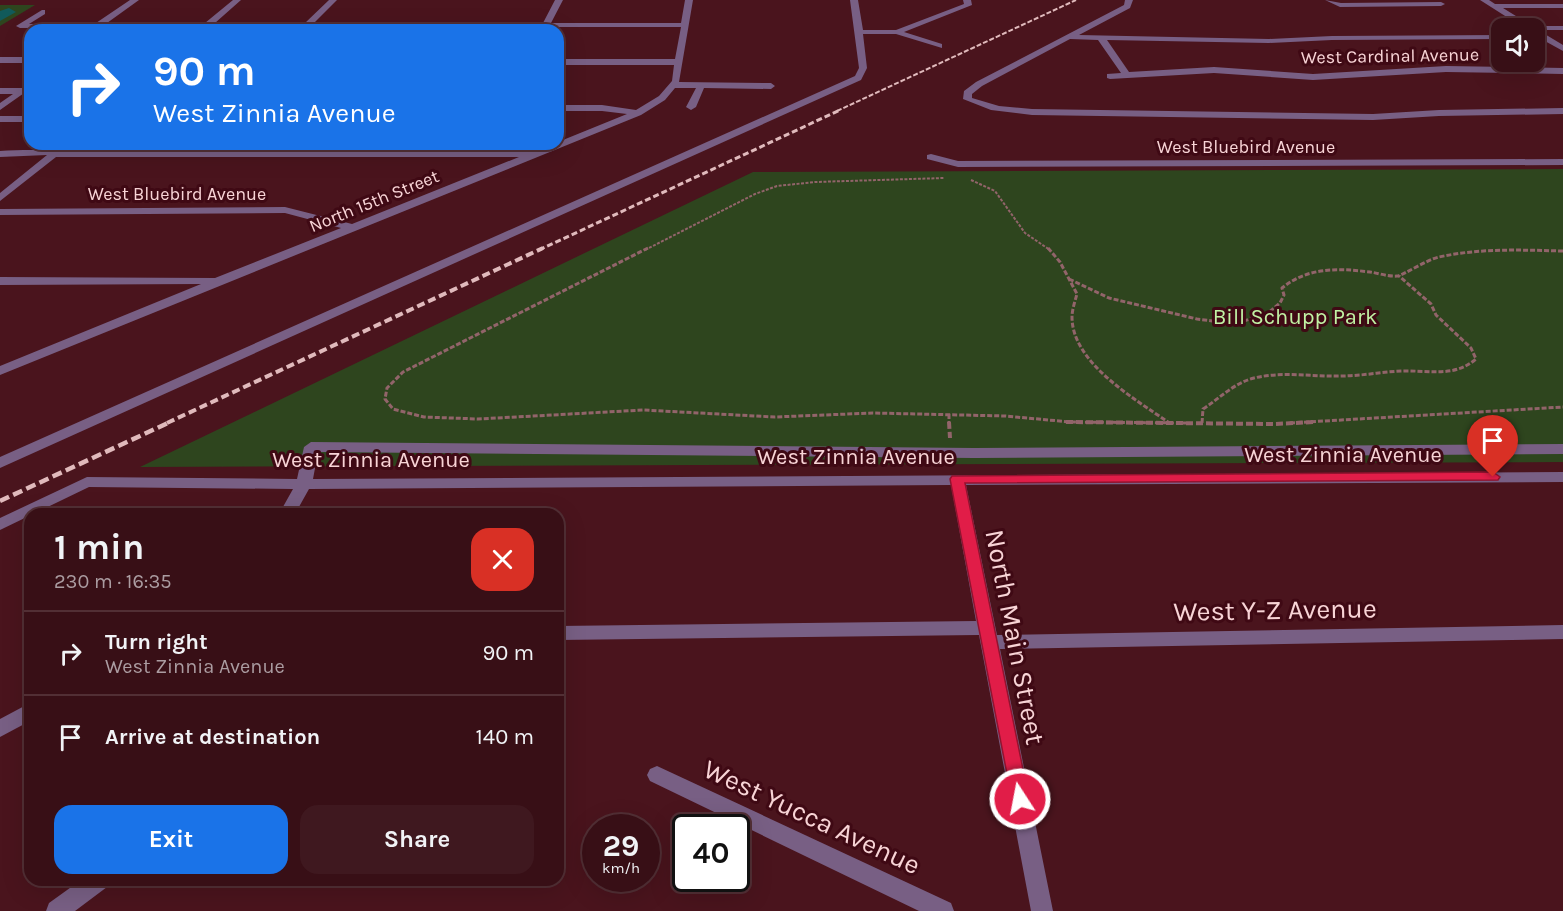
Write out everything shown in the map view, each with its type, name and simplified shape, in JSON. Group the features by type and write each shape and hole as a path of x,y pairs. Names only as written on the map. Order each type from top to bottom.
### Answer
{"street":[{"path":"101,24 135,0"},
{"path":"209,24 237,0"},
{"path":"308,24 333,0"},
{"path":"547,24 559,0"},
{"name":"North 15th Street","path":"564,142 638,113 662,98 676,81 689,0"},
{"path":"0,463 858,78 863,68 854,0"},
{"path":"897,32 968,5 967,0"},
{"path":"1129,0 1127,6 979,84 967,93 968,99 1005,111 1032,112 1373,117 1439,113 1563,111"},
{"path":"1329,0 1340,5 1441,4"},
{"path":"1484,0 1513,18"},
{"path":"1494,6 1563,6"},
{"path":"24,26 20,26 42,12"},
{"path":"249,24 262,12"},
{"path":"636,25 640,13"},
{"path":"564,25 685,25"},
{"path":"859,32 897,32 939,46"},
{"path":"1545,32 1562,32"},
{"path":"1069,37 1269,41 1332,38 1491,37"},
{"path":"1101,38 1126,74"},
{"path":"1545,38 1563,49"},
{"path":"0,60 24,60"},
{"path":"564,62 679,62"},
{"name":"West Cardinal Avenue","path":"1110,76 1214,70 1313,77 1446,69 1563,71"},
{"path":"672,85 771,86"},
{"path":"691,107 701,86"},
{"path":"0,91 22,91 0,107"},
{"path":"564,108 602,108 638,113"},
{"path":"0,119 24,119"},
{"path":"0,147 24,147"},
{"path":"0,198 58,150"},
{"name":"North 15th Street","path":"0,371 545,150"},
{"path":"0,154 27,151 55,153 535,154"},
{"name":"West Bluebird Avenue","path":"931,157 958,164 1563,162"},
{"name":"West Bluebird Avenue","path":"0,212 285,210 352,227"},
{"path":"0,281 220,280"},
{"path":"290,508 304,484 310,447 974,453 1563,449"},
{"name":"West Zinnia Avenue","path":"35,508 87,483 304,484 1563,477"},
{"name":"North Main Street","path":"957,479 1042,911"},
{"name":"West Zinnia Avenue","path":"0,525 24,513"},
{"name":"West Y-Z Avenue","path":"564,633 988,635 1563,632"},
{"path":"0,729 24,715"},
{"name":"West Yucca Avenue","path":"657,775 943,911"},
{"path":"57,911 91,886"}],"path":[{"path":"977,177 965,177 995,191 1025,233 1050,250 1069,279 1077,294 1072,317 1074,327 1088,356 1107,379 1169,423"},
{"path":"954,178 815,182 777,186 755,194 403,372 387,388 385,399 393,409 424,417 458,418 644,410 775,417 897,414 1005,416 1070,422 1169,423 1275,423 1563,406"},
{"path":"1399,276 1408,268 1431,258 1455,253 1563,251"},
{"path":"1069,279 1109,298 1197,319 1235,324 1268,313 1280,303 1284,295 1282,288 1290,280 1310,271 1399,276 1431,304 1436,315 1470,348 1476,359 1469,367 1451,372 1402,371 1372,375 1333,376 1293,373 1252,378 1230,389 1222,398 1203,409 1202,423"}],"green space":[{"path":"0,5 35,5 0,26"},
{"name":"Bill Schupp Park","path":"1563,169 1563,462 140,467 753,172"}],"waterway":[{"path":"0,17 9,12"}],"railway":[{"path":"837,111 1076,0"},
{"path":"539,250 840,110"},
{"path":"167,423 543,248"},
{"path":"0,501 170,422"}],"route":[{"path":"1020,799 957,479 1493,477"}]}
